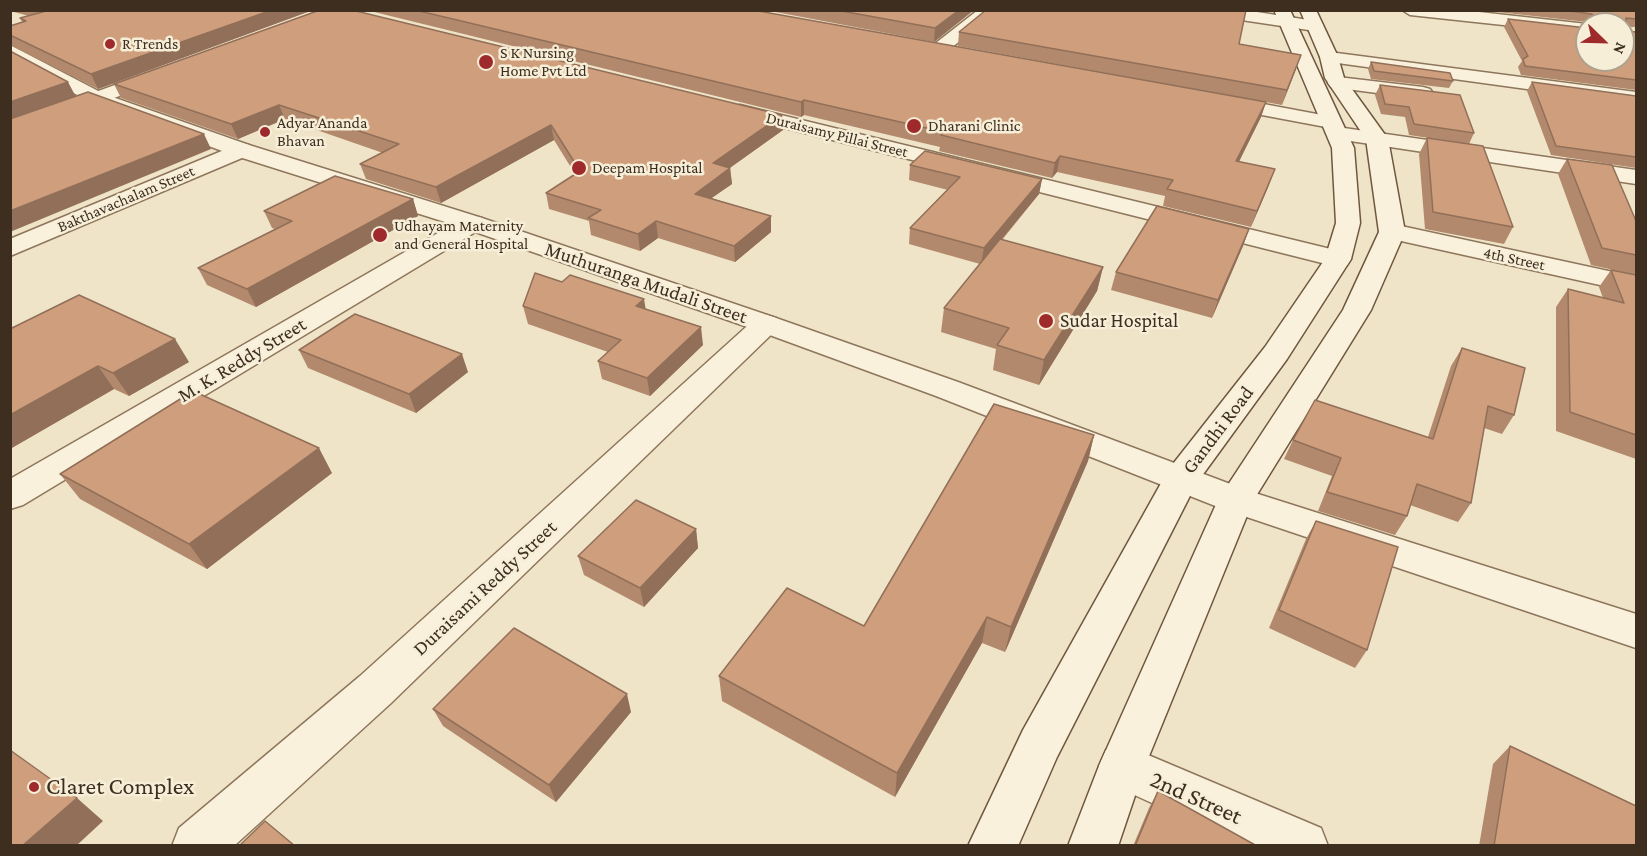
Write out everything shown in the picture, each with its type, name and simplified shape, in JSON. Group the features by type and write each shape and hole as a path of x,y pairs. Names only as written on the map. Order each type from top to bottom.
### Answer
{"street":[{"path":"938,50 989,10"},
{"path":"1093,846 1122,766 1236,500 1308,384 1358,310 1392,232 1377,139 1298,17 1208,10"},
{"path":"1410,10 1575,28"},
{"name":"Gandhi Road","path":"993,846 1039,745 1181,478 1276,353 1338,259 1348,223 1343,148 1334,128 1298,17"},
{"path":"915,46 961,54"},
{"name":"Muthuranga Mudali Street","path":"10,50 97,98 241,150 473,223 766,324 947,388 1236,500 1636,631"},
{"path":"10,130 173,70"},
{"path":"1334,70 1440,95"},
{"path":"1334,70 1636,98"},
{"path":"1204,99 1377,139 1636,177"},
{"name":"Duraisamy Pillai Street","path":"716,105 1338,259"},
{"name":"Bakthavachalam Street","path":"10,248 241,150"},
{"name":"M. K. Reddy Street","path":"10,496 473,223"},
{"name":"4th Street","path":"1392,232 1636,285"},
{"name":"Duraisami Reddy Street","path":"197,846 375,690 766,324"},
{"name":"2nd Street","path":"1122,766 1303,846"}],"building":[{"path":"50,10 272,10 91,74 10,35 10,26 26,21 20,18"},
{"path":"320,10 352,10 782,115 713,163 730,168 695,194 771,216 734,246 656,221 638,234 588,218 601,210 546,193 580,171 551,125 436,187 360,164 399,144 279,105 231,124 114,84"},
{"path":"415,10 753,10 1266,102 1236,161 1275,169 1257,211 1167,189 1173,180 1060,156 1055,163 941,135 944,132 804,100 801,102"},
{"path":"836,10 959,10 935,28"},
{"path":"986,10 1246,10 1239,44 1301,55 1287,90 959,32"},
{"path":"1562,10 1636,10 1636,19 1635,12"},
{"path":"1508,19 1575,27 1575,72 1635,72 1636,32 1636,80 1525,66 1523,59 1528,56"},
{"path":"10,51 68,82 10,102"},
{"path":"1371,62 1450,73 1453,81 1374,71"},
{"path":"1532,82 1636,96 1636,157 1556,146"},
{"path":"1380,85 1460,95 1474,133 1414,124 1409,107 1385,104"},
{"path":"88,92 204,134 10,211 10,119"},
{"path":"1427,138 1483,146 1513,227 1433,212"},
{"path":"925,151 1042,179 984,248 910,228 960,177 910,165"},
{"path":"1567,159 1612,165 1636,221 1636,255 1602,248"},
{"path":"335,176 413,199 247,289 198,268 292,221 264,211"},
{"path":"1157,206 1249,229 1218,300 1116,272"},
{"path":"1000,239 1103,267 1044,360 997,345 1009,328 944,308"},
{"path":"1611,270 1636,275 1636,435 1570,412 1568,289 1624,303"},
{"path":"535,273 562,282 570,275 644,299 636,306 701,327 647,378 598,361 621,340 523,306"},
{"path":"79,295 175,339 113,373 98,366 10,415 10,329"},
{"path":"355,314 462,354 409,394 299,350"},
{"path":"1462,348 1525,368 1514,415 1488,406 1471,503 1417,484 1407,516 1327,492 1341,458 1293,440 1315,400 1433,439"},
{"path":"193,391 319,448 189,544 60,474"},
{"path":"994,404 1094,435 1011,627 987,617 897,773 719,676 787,588 864,626"},
{"path":"636,500 696,529 640,588 578,556"},
{"path":"1316,521 1398,547 1367,650 1279,610"},
{"path":"514,628 627,694 549,785 433,709"},
{"path":"1510,746 1636,806 1636,846 1494,846"},
{"name":"Claret Complex","path":"10,750 77,798 22,846 10,846"},
{"path":"1158,791 1257,846 1135,846"},
{"path":"265,821 295,846 239,846"}],"place":[{"name":"R Trends","path":"110,44"},
{"name":"S K Nursing Home Pvt Ltd","path":"486,62"},
{"name":"Dharani Clinic","path":"914,126"},
{"name":"Adyar Ananda Bhavan","path":"265,132"},
{"name":"Deepam Hospital","path":"579,168"},
{"name":"Udhayam Maternity and General Hospital","path":"380,235"},
{"name":"Sudar Hospital","path":"1046,321"},
{"name":"Claret Complex","path":"34,787"}]}
